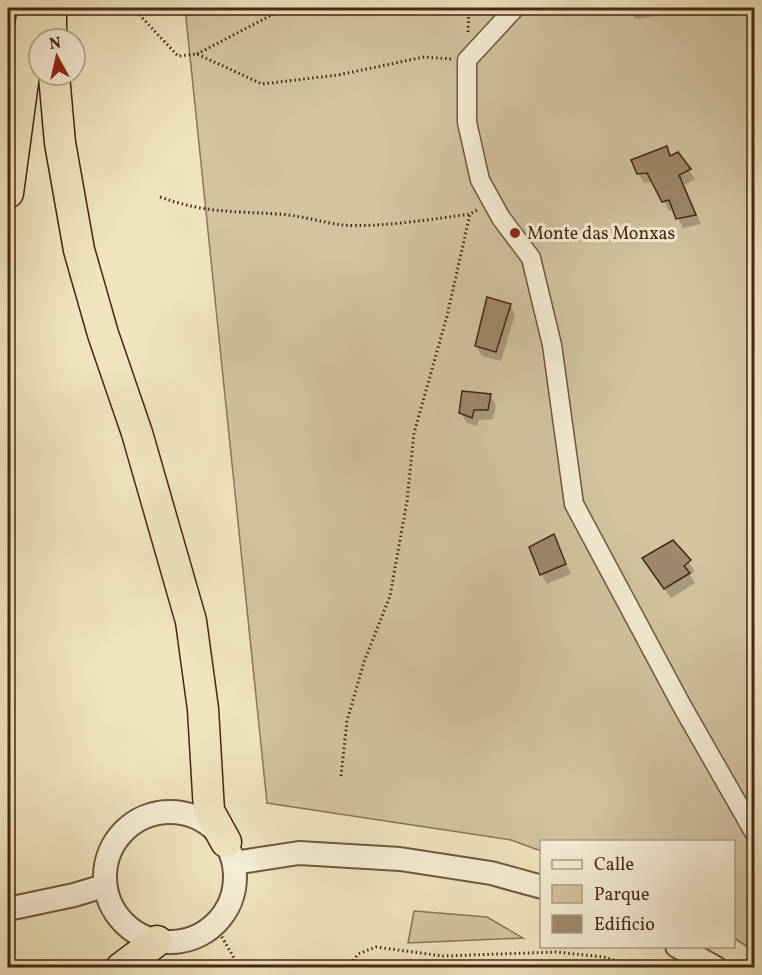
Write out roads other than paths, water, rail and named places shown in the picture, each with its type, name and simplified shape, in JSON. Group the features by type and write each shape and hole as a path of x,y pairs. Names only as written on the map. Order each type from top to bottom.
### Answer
{"highway":[{"path":"8,193 33,8"},
{"path":"51,8 51,27"},
{"path":"55,87 60,143 79,250 103,334 137,433 191,621 203,709 208,811 230,852"},
{"path":"121,968 157,941"}],"street":[{"path":"515,8 467,60 467,122 480,180 492,202 531,258 552,345 574,504 682,706 754,832"},
{"path":"169,811 191,815 211,826 230,852 236,880 233,897 215,925 188,940 157,941 138,935 122,922 110,906 104,886 105,864 113,843 128,826 147,815 169,811"},
{"path":"230,852 299,853 400,859 490,873 540,886"},
{"path":"8,909 104,886"},
{"path":"681,948 716,968"}],"place":[{"name":"Monte das Monxas","path":"515,233"}]}
